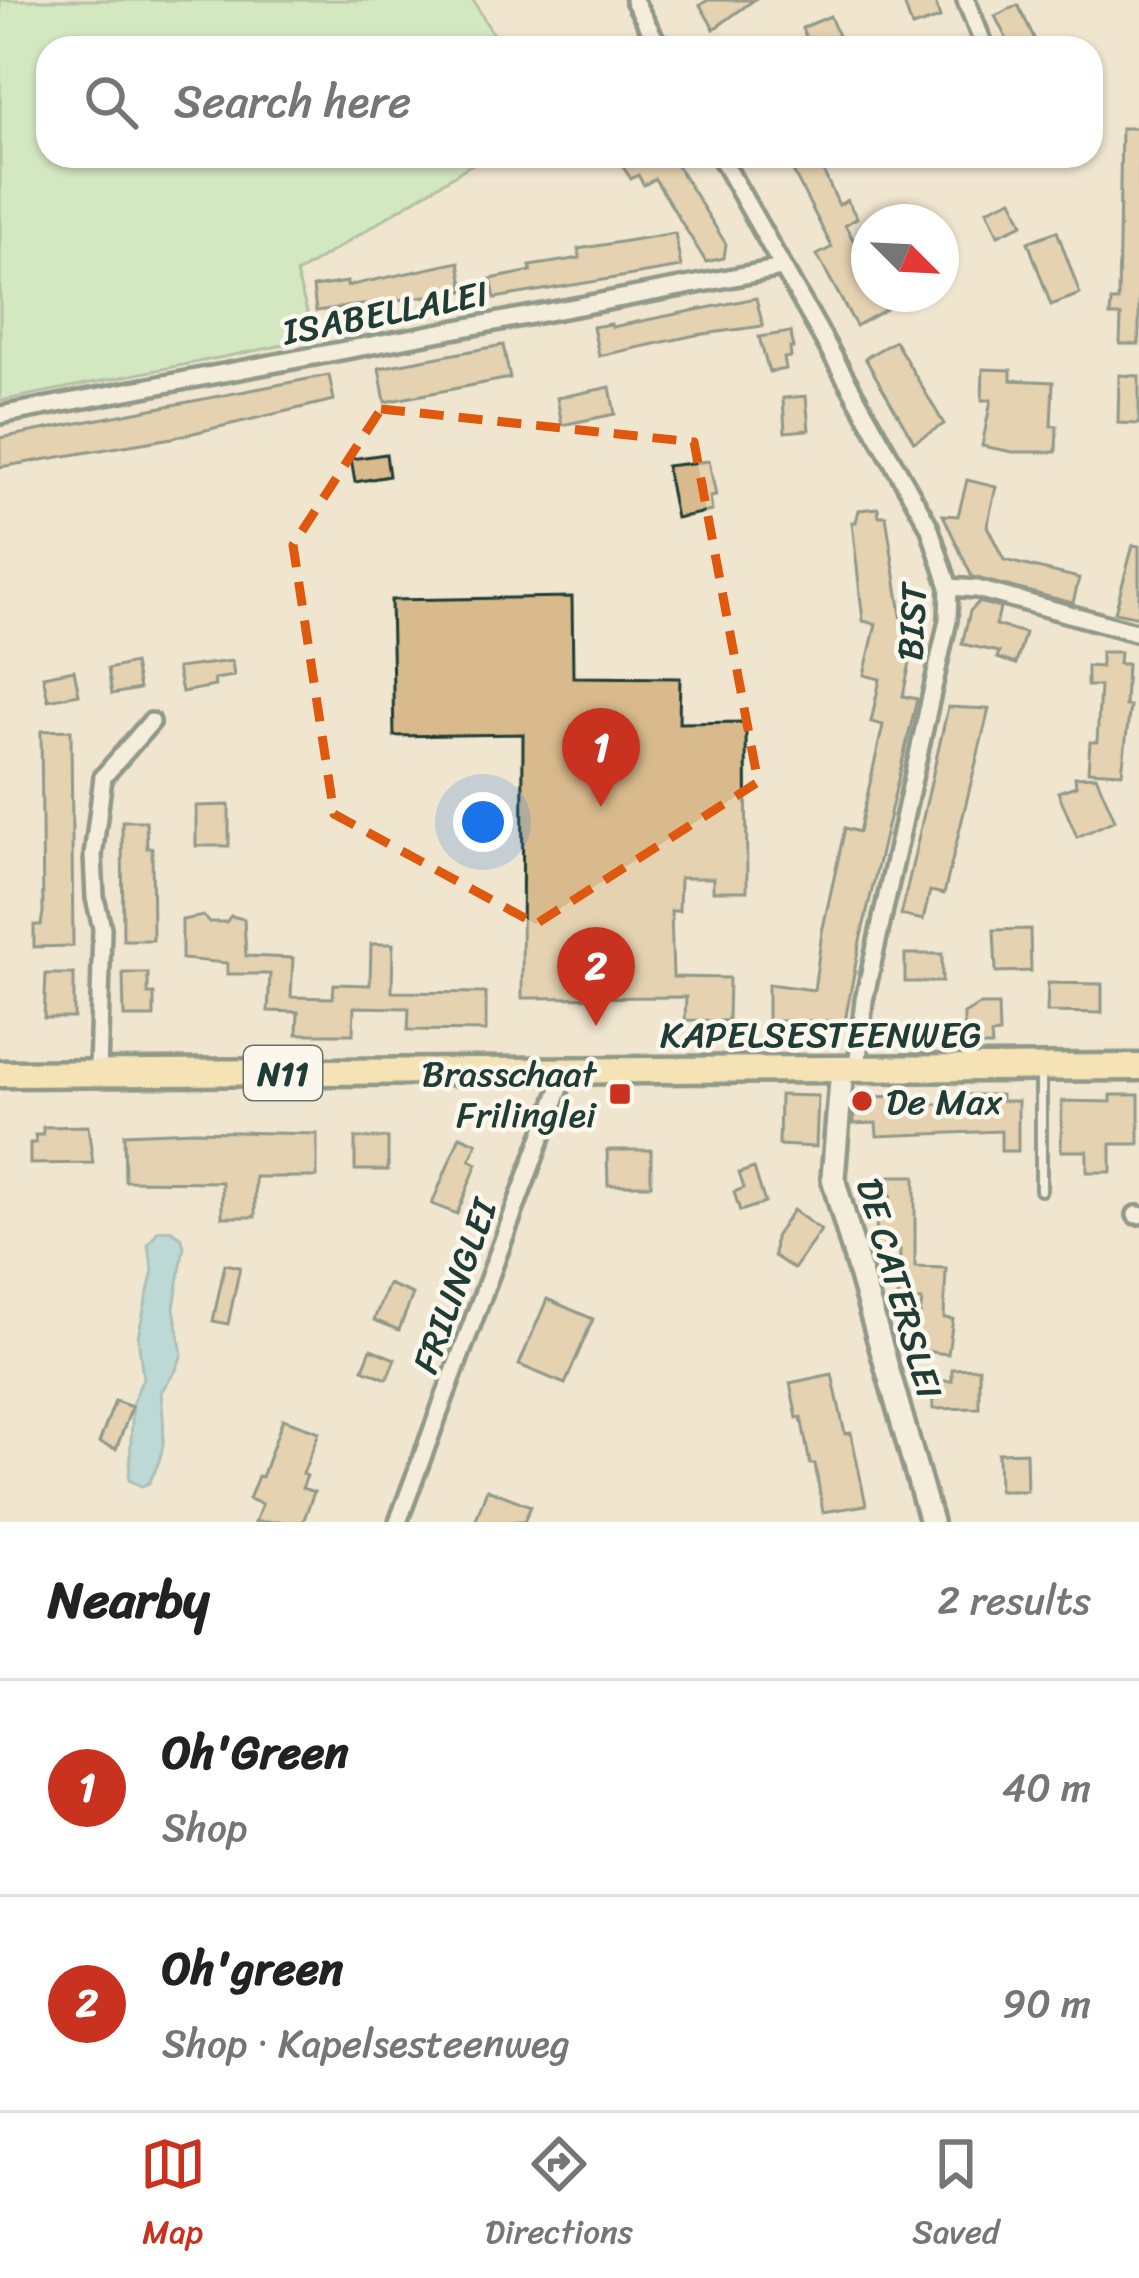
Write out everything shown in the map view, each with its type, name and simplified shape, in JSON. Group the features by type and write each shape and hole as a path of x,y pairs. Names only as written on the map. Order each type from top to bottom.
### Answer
{"main road":[{"name":"KAPELSESTEENWEG","path":"0,1074 1139,1067"}],"street":[{"path":"634,0 654,36"},
{"path":"966,0 980,36"},
{"name":"BIST","path":"727,168 929,526 949,587 943,656 849,1069"},
{"name":"ISABELLALEI","path":"0,415 782,268"},
{"path":"949,587 977,589 1139,633"},
{"path":"98,1073 102,928 94,898 93,856 103,777 151,722"},
{"name":"DE CATERSLEI","path":"849,1069 833,1178 931,1522"},
{"name":"FRILINGLEI","path":"398,1522 566,1072"}],"lane":[{"path":"1041,1068 1041,1190"}],"highlighted area":[{"path":"381,409 694,442 758,782 536,924 334,814 293,545"}],"green space":[{"path":"0,0 473,0 494,36 36,36 36,168 466,168 296,274 315,339 0,401"}],"water":[{"path":"170,1230 181,1237 184,1246 174,1308 182,1354 161,1392 164,1439 160,1459 149,1483 142,1486 129,1480 133,1402 143,1378 138,1336 153,1270 148,1245 158,1231"}],"building":[{"path":"708,0 754,0 714,29 700,5"},
{"path":"903,0 935,0 940,18 912,27"},
{"path":"1018,5 1032,36 1005,36 995,16"},
{"path":"830,16 838,36 806,36 802,28"},
{"path":"1121,128 1139,128 1139,344 1120,344 1121,316 1110,316 1111,301 1118,301"},
{"path":"624,168 678,168 726,244 724,258 706,262 655,179 644,185 638,175 631,179"},
{"path":"791,168 822,168 839,205 847,200 851,207 851,222 845,225 851,236 851,312 881,312 856,326 817,255 832,247"},
{"path":"1012,199 1023,224 998,235 987,210"},
{"path":"1057,231 1080,294 1051,305 1028,242"},
{"path":"675,233 681,267 495,298 491,279 531,271 530,266 580,258 578,249"},
{"path":"459,262 464,291 316,311 313,287 347,282 347,286"},
{"path":"756,298 763,326 599,356 593,327"},
{"path":"791,332 793,348 791,357 784,358 786,369 769,372 759,337"},
{"path":"895,341 944,424 914,442 865,358"},
{"path":"503,345 510,378 385,402 379,368"},
{"path":"983,369 1011,370 1011,380 1053,382 1051,426 1057,426 1056,452 982,446 991,400 982,400"},
{"path":"329,375 334,400 172,438 0,467 0,438"},
{"path":"1119,375 1139,376 1139,424 1118,423"},
{"path":"610,387 615,414 562,425 557,398"},
{"path":"806,396 809,430 785,432 783,398"},
{"path":"386,454 389,476 355,482 351,459"},
{"path":"709,461 716,496 710,497 712,511 676,518 666,466"},
{"path":"967,480 996,487 987,526 1004,560 1079,578 1073,603 972,577 943,515 958,516"},
{"path":"878,508 879,516 886,516 905,641 914,643 903,696 917,699 845,1021 768,1021 768,984 814,990 845,828 859,832 883,725 871,722 880,679 864,675 876,624 863,621 852,522 859,510"},
{"path":"1133,545 1139,546 1139,617 1115,612"},
{"path":"572,597 573,677 680,678 679,723 746,722 747,891 713,891 713,878 680,878 679,911 671,911 673,977 729,978 728,1021 685,1020 686,997 522,998 523,734 394,736 391,600"},
{"path":"979,602 1000,608 996,625 1025,633 1016,664 997,658 999,652 962,644 970,611"},
{"path":"1101,652 1120,652 1119,664 1127,664 1125,706 1130,706 1122,773 1088,771 1090,742 1097,742 1100,686 1087,686 1087,666 1101,667"},
{"path":"232,661 234,676 214,679 215,686 182,692 177,668"},
{"path":"134,663 139,689 112,694 108,669"},
{"path":"74,670 79,694 48,700 43,676"},
{"path":"948,707 989,709 944,894 930,891 923,920 901,915"},
{"path":"71,730 73,946 34,947 34,925 41,925 43,912 41,731"},
{"path":"1096,776 1115,820 1077,837 1058,792 1076,786 1075,777"},
{"path":"229,805 229,846 196,846 196,806"},
{"path":"122,821 146,821 147,848 152,848 153,940 123,940"},
{"path":"203,916 209,922 226,922 231,916 244,919 246,956 293,958 291,997 333,998 334,984 370,985 371,944 393,944 392,992 486,993 486,1031 408,1030 409,1008 354,1007 353,1034 297,1034 298,1012 268,1011 270,974 227,974 227,963 182,959 182,920"},
{"path":"1030,929 1031,971 996,972 994,930"},
{"path":"905,954 942,954 942,982 905,982"},
{"path":"123,973 148,973 154,1017 124,1017"},
{"path":"46,974 74,974 74,1018 44,1018"},
{"path":"1048,983 1102,984 1102,1013 1047,1012"},
{"path":"979,1005 998,1005 999,1034 991,1035 992,1046 971,1046 971,1035 964,1035 964,1014"},
{"path":"780,1095 818,1096 816,1147 779,1145"},
{"path":"961,1095 1001,1095 1001,1101 1018,1101 1018,1151 1001,1151 1001,1131 877,1136 876,1123 853,1124 855,1097 919,1096 921,1104 961,1104"},
{"path":"1111,1095 1139,1095 1139,1144 1111,1144 1111,1172 1087,1172 1087,1151 1061,1151 1062,1101 1111,1102"},
{"path":"88,1126 93,1163 30,1164 30,1143 36,1143 35,1135 43,1135 43,1127"},
{"path":"124,1134 317,1134 317,1177 255,1177 255,1217 222,1217 222,1182 125,1181"},
{"path":"460,1136 477,1143 470,1160 477,1164 457,1214 432,1204"},
{"path":"355,1138 388,1138 388,1170 355,1170"},
{"path":"607,1150 651,1150 651,1185 608,1185"},
{"path":"754,1168 765,1203 740,1211 734,1192 744,1188 739,1173"},
{"path":"890,1176 915,1176 915,1267 946,1268 944,1318 953,1319 948,1354 915,1350 922,1301 898,1300 900,1250 875,1248 877,1217 891,1218"},
{"path":"793,1210 821,1230 794,1269 774,1256 775,1237"},
{"path":"225,1264 240,1267 228,1324 213,1321"},
{"path":"388,1284 413,1294 399,1330 374,1320"},
{"path":"547,1299 593,1319 565,1384 519,1365"},
{"path":"371,1349 395,1359 387,1379 363,1369"},
{"path":"979,1368 979,1408 933,1409 932,1381 952,1381 952,1369"},
{"path":"832,1374 866,1505 823,1512 815,1464 810,1464 790,1383"},
{"path":"115,1401 132,1407 116,1449 99,1443"},
{"path":"283,1419 319,1432 303,1474 307,1476 302,1488 314,1492 303,1522 255,1522 262,1504 249,1499"},
{"path":"1026,1452 1027,1491 999,1491 998,1453"},
{"path":"487,1489 531,1506 524,1522 475,1522"}],"place":[{"name":"Oh'Green","path":"601,807"},
{"name":"Oh'green","path":"596,1026"},
{"name":"Brasschaat Frilinglei","path":"620,1094"},
{"name":"De Max","path":"862,1101"}]}
